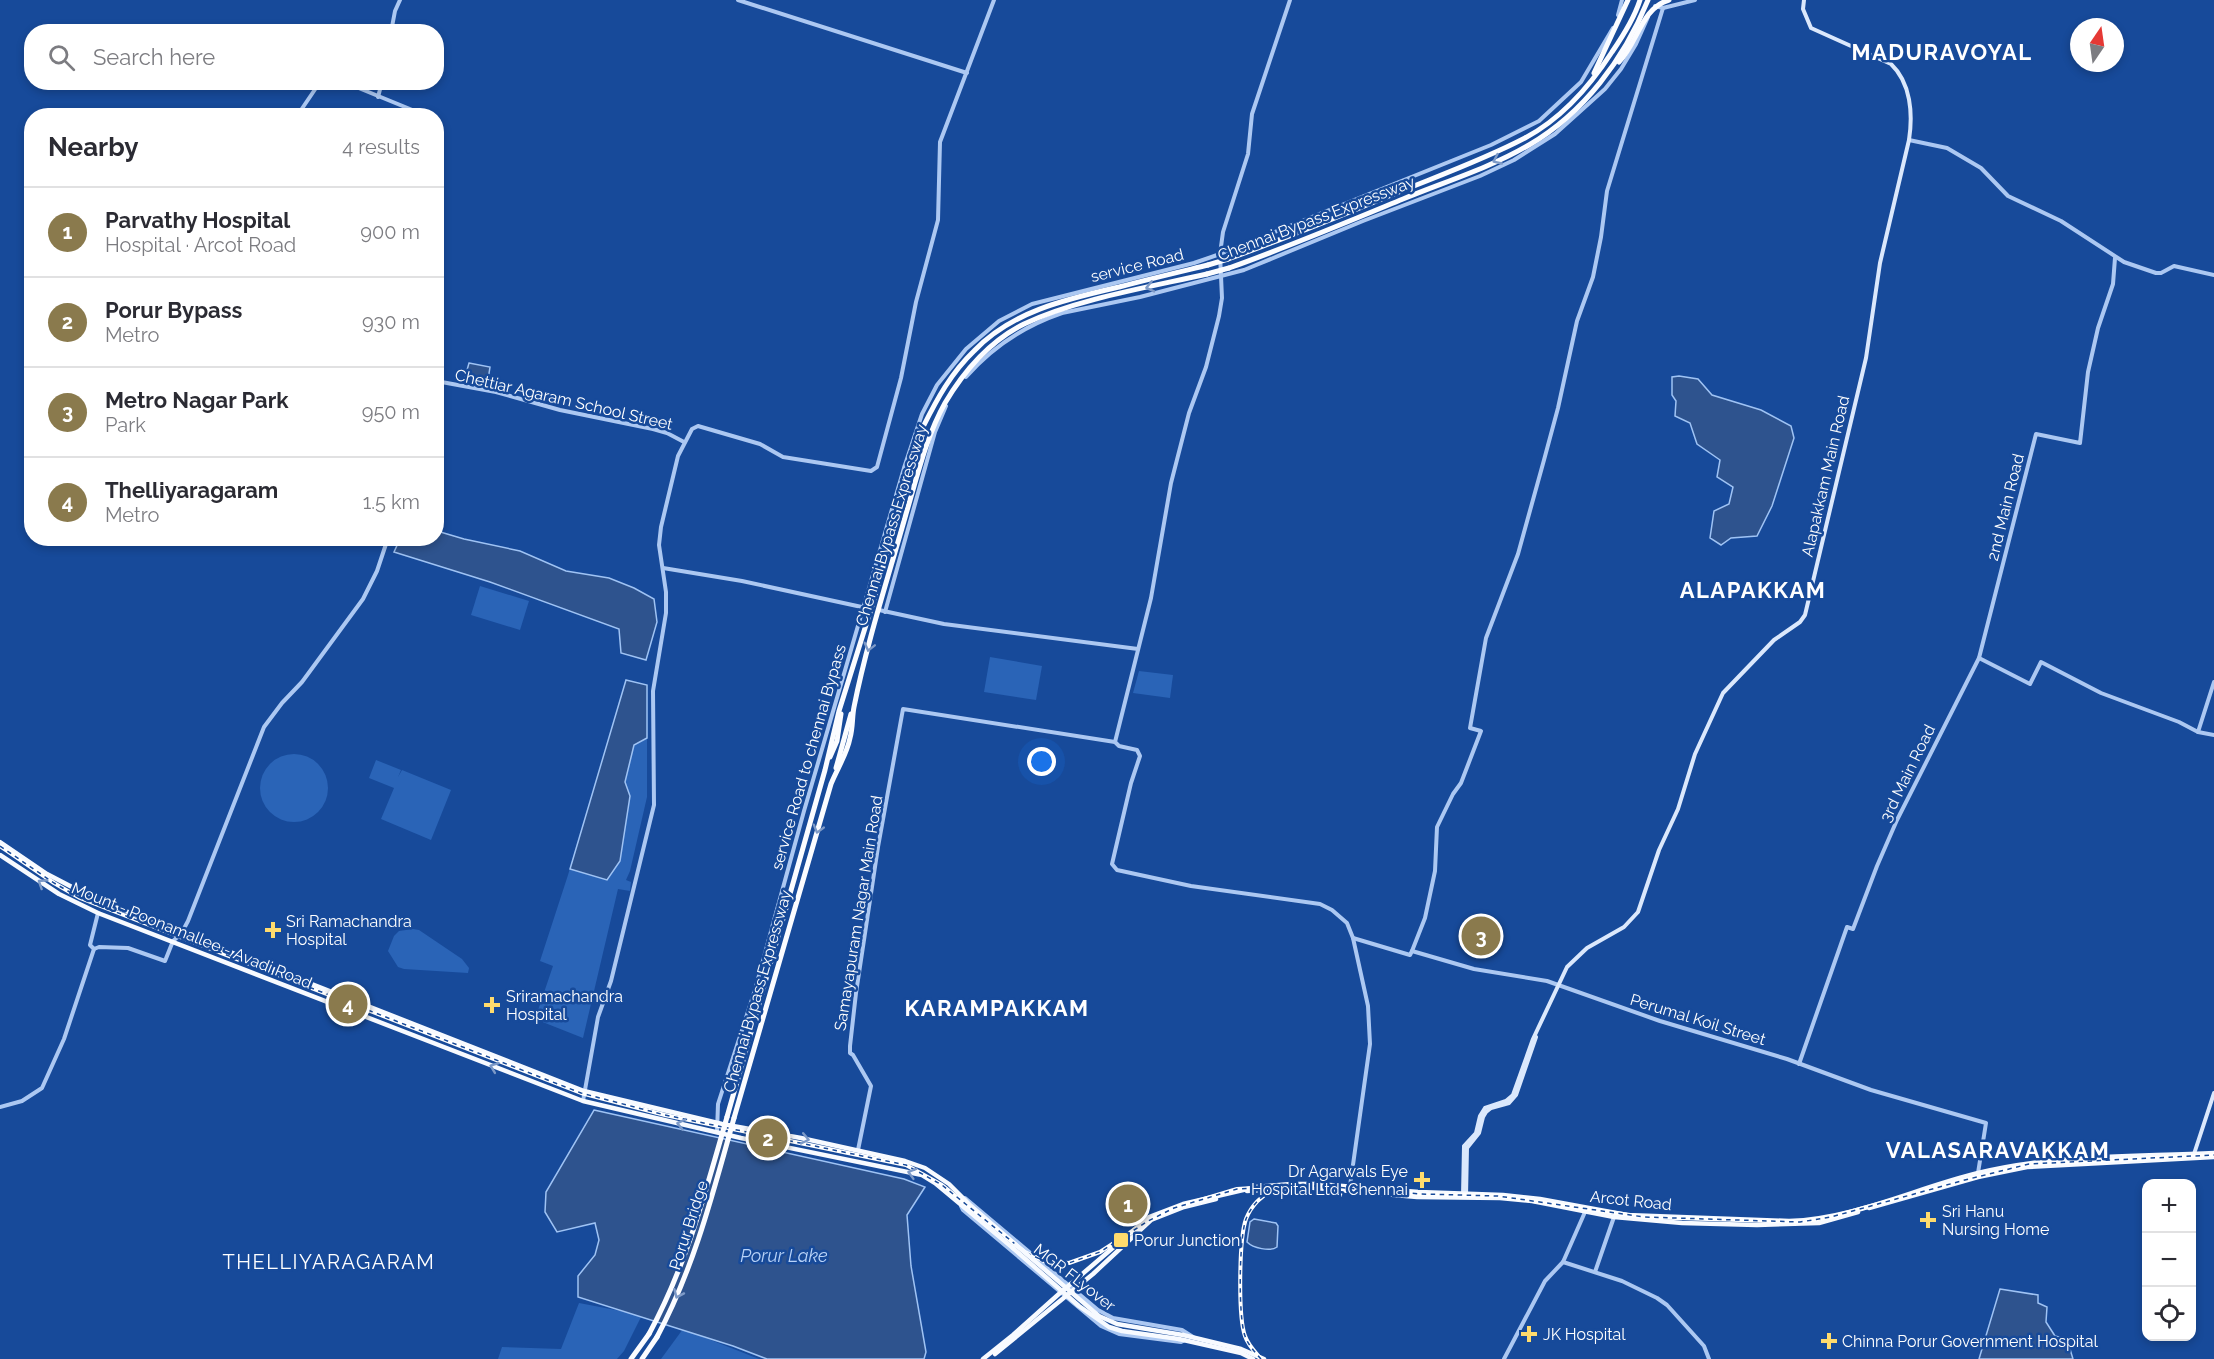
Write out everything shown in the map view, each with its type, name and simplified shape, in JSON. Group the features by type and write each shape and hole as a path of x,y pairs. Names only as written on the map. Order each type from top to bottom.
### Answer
{"highway":[{"path":"1583,92 1598,66 1628,0"},
{"name":"Chennai Bypass Expressway","path":"727,1117 823,778 841,706 923,427 936,400 954,373 975,349 1019,318 1050,305 1228,259 1304,231 1527,138 1558,116 1583,92 1621,38 1636,13 1640,0"},
{"name":"Chennai Bypass Expressway","path":"734,1118 832,782 848,738 932,430 944,404 961,378 982,354 1023,325 1053,312 1229,268 1287,247 1529,145 1589,97 1613,68 1648,0"},
{"path":"1613,68 1622,59 1648,14 1660,2 1669,0"},
{"path":"841,706 847,711 854,710"},
{"path":"823,778 832,782"},
{"name":"Porur Bridge","path":"631,1359 662,1311 695,1230 727,1117"},
{"name":"Porur Bridge","path":"642,1359 657,1337 685,1279 702,1233 734,1118"}],"main road":[{"name":"Alapakkam Main Road","path":"1464,1196 1464,1146 1476,1133 1480,1116 1485,1108 1506,1101 1512,1096 1558,984 1575,958 1587,948 1624,927 1638,912 1659,850 1678,809 1695,754 1723,693 1773,640 1800,622 1804,615 1866,358 1880,263 1910,140 1911,123 1910,100 1896,69 1891,64 1811,28 1803,9 1804,0"},
{"name":"Mount - Poonamallee - Avadi Road","path":"0,842 75,890 181,934 307,981 584,1091 905,1161 937,1174 962,1196"},
{"name":"Mount - Poonamallee - Avadi Road","path":"0,855 59,894 98,913 369,1020 583,1101 922,1175 961,1204"},
{"path":"2194,1154 2214,1093"},
{"name":"Arcot Road","path":"2165,1158 2194,1154 2214,1155"},
{"name":"Arcot Road","path":"1062,1294 1151,1220 1184,1207 1256,1187 1291,1184 1350,1186 1509,1198 1614,1217 1757,1226 1820,1221 1978,1175 2045,1162 2214,1155"},
{"name":"Arcot Road","path":"1232,1194 1304,1187 1417,1197 1512,1196 1627,1215 1820,1221"},
{"name":"MGR FLyover","path":"962,1196 969,1207 1079,1306 1109,1327 1122,1331 1182,1338 1193,1337"},
{"name":"MGR FLyover","path":"961,1204 969,1207"},
{"path":"1041,1276 1048,1269"},
{"path":"983,1359 1062,1294"},
{"path":"988,1359 1062,1294"},
{"path":"1193,1337 1241,1349 1264,1359"},
{"path":"1182,1338 1241,1353 1253,1359"}],"street":[{"path":"393,24 400,0"},
{"path":"738,0 967,73"},
{"path":"583,1101 598,1017 611,981 654,805 653,691 666,613 660,545 661,527 676,459 692,429 698,426 760,444 783,457 871,471 877,467 902,378 916,302 938,220 940,142 994,0"},
{"path":"1290,0 1252,114 1248,154 1223,232 1220,254 1222,298 1219,316 1206,367 1189,413 1171,483 1151,598 1115,742 1119,746 1137,750 1140,756 1131,783 1112,864 1117,870 1191,886 1320,904 1347,923 1353,938 1367,1002 1370,1044 1350,1186"},
{"name":"service Road","path":"864,606 922,414 937,385 966,349 999,321 1032,304 1194,263 1220,254 1491,145 1539,121 1581,82 1616,22 1622,0"},
{"path":"1655,6 1663,8 1695,0"},
{"path":"1412,951 1425,918 1436,871 1437,827 1462,780 1481,731 1470,728 1486,638 1518,554 1558,408 1577,321 1593,278 1607,191 1663,8"},
{"path":"1138,649 944,624 882,611 935,432 955,392 983,357 1024,329 1053,316 1140,297 1244,270 1480,176 1533,149 1574,118 1610,82 1636,44 1647,23 1648,14"},
{"path":"302,108 315,90"},
{"path":"362,90 406,108"},
{"path":"378,97 380,90"},
{"path":"1910,140 1947,147 1981,168 2008,196 2061,221 2115,258 2156,273 2161,273 2174,266 2214,276"},
{"name":"2nd Main Road","path":"1988,630 2036,434 2080,443 2088,372 2098,328 2113,285 2115,258"},
{"name":"Chettiar Agaram School Street","path":"444,382 496,392 560,410 645,427 667,433 684,442"},
{"path":"94,949 99,947 128,948 165,961 173,941 181,934 227,826 245,772 264,728 363,600 377,571 385,546"},
{"path":"663,568 742,581 871,609"},
{"name":"service Road to chennai Bypass","path":"717,1132 718,1104 724,1081 734,1058 755,990 864,606"},
{"name":"3rd Main Road","path":"1799,1064 1846,927 1853,929 1897,820 1979,658 1988,630"},
{"path":"1979,658 2030,684 2041,662 2101,693 2179,722 2198,732 2214,735"},
{"path":"2198,732 2214,682"},
{"name":"Samayapuram Nagar Main Road","path":"858,1150 871,1086 850,1053 850,1046 878,844 903,709 1115,742"},
{"path":"94,949 90,945 98,913"},
{"name":"Perumal Koil Street","path":"1353,938 1410,955 1412,951 1468,968 1526,976 1558,984 1660,1021 1746,1046 1871,1090 1986,1123 1978,1175"},
{"path":"0,1107 22,1101 42,1088 64,1039 94,949"},
{"path":"962,1196 1070,1288 1113,1318 1182,1330 1193,1337"},
{"path":"961,1204 963,1210 1101,1326 1119,1334 1181,1342 1182,1338"},
{"path":"1504,1359 1545,1281 1563,1262 1585,1212"},
{"path":"1595,1272 1614,1217"},
{"path":"1563,1262 1622,1281 1667,1305 1704,1346 1709,1359"},
{"path":"1081,1311 1089,1303"}],"shaded area":[{"path":"480,586 529,601 520,630 471,615"},
{"path":"990,657 1042,666 1036,700 984,692"},
{"path":"1139,671 1173,675 1170,698 1133,693"},
{"path":"626,680 647,685 647,797 626,880 631,882 630,891 618,889 583,1038 535,1019 553,966 540,961"},
{"path":"294,754 307,757 318,764 325,775 328,788 325,801 318,812 307,819 294,822 281,819 270,812 263,801 260,788 263,775 270,764 281,757"},
{"path":"376,760 401,770 398,777 402,770 451,790 431,840 381,819 394,788 369,778"},
{"path":"419,930 462,959 469,968 468,973 398,967 388,951 394,936 399,931"},
{"path":"579,1303 642,1315 624,1351 617,1359 498,1359 502,1347 561,1349"},
{"path":"683,1329 759,1359 661,1359"}],"water":[{"path":"469,363 490,367 487,386 464,381"},
{"path":"1672,377 1698,379 1712,395 1761,410 1791,426 1794,438 1772,506 1757,536 1731,538 1721,545 1710,538 1714,511 1729,504 1733,487 1717,477 1720,460 1697,444 1690,423 1675,416 1676,401 1672,395"},
{"path":"444,533 520,551 566,571 609,578 634,588 654,599 657,622 646,660 621,653 619,629 490,582 394,552 397,546 444,546"},
{"path":"626,680 647,685 647,738 634,745 625,782 630,796 620,861 607,880 570,869"},
{"name":"Porur Lake","path":"594,1110 904,1179 925,1187 907,1215 911,1266 926,1352 924,1359 767,1359 578,1297 578,1276 595,1255 599,1240 595,1223 557,1232 545,1212 546,1192"},
{"path":"1254,1219 1276,1223 1278,1226 1277,1247 1262,1249 1247,1242 1250,1222"},
{"path":"2000,1289 2038,1295 2038,1303 2047,1307 2046,1322 2055,1336 2067,1339 2073,1359 1979,1359"}],"railway":[{"path":"0,846 80,898 581,1093 665,1115 906,1165 942,1185 1025,1252 1044,1261 1069,1263 1100,1252 1148,1221 1174,1208 1237,1189 1321,1186 1421,1194 1498,1196 1644,1217 1800,1222 1831,1217 2029,1164 2214,1155"},
{"path":"1261,1359 1248,1342 1243,1326 1240,1296 1242,1243 1246,1219 1251,1210 1261,1198 1275,1190"}],"place":[{"name":"Sri Ramachandra Hospital","path":"273,930"},
{"name":"Metro Nagar Park","path":"1481,936"},
{"name":"Thelliyaragaram","path":"348,1004"},
{"name":"Sriramachandra Hospital","path":"492,1005"},
{"name":"Porur Bypass","path":"768,1138"},
{"name":"Dr Agarwals Eye Hospital Ltd, Chennai","path":"1422,1180"},
{"name":"Parvathy Hospital","path":"1128,1204"},
{"name":"Sri Hanu Nursing Home","path":"1928,1220"},
{"name":"Porur Junction","path":"1121,1240"},
{"name":"JK Hospital","path":"1529,1334"},
{"name":"Chinna Porur Government Hospital","path":"1829,1341"}],"district":[{"name":"MADURAVOYAL","path":"1942,52"},
{"name":"ALAPAKKAM","path":"1753,590"},
{"name":"KARAMPAKKAM","path":"997,1008"},
{"name":"VALASARAVAKKAM","path":"1998,1150"},
{"name":"THELLIYARAGARAM","path":"329,1262"}]}
